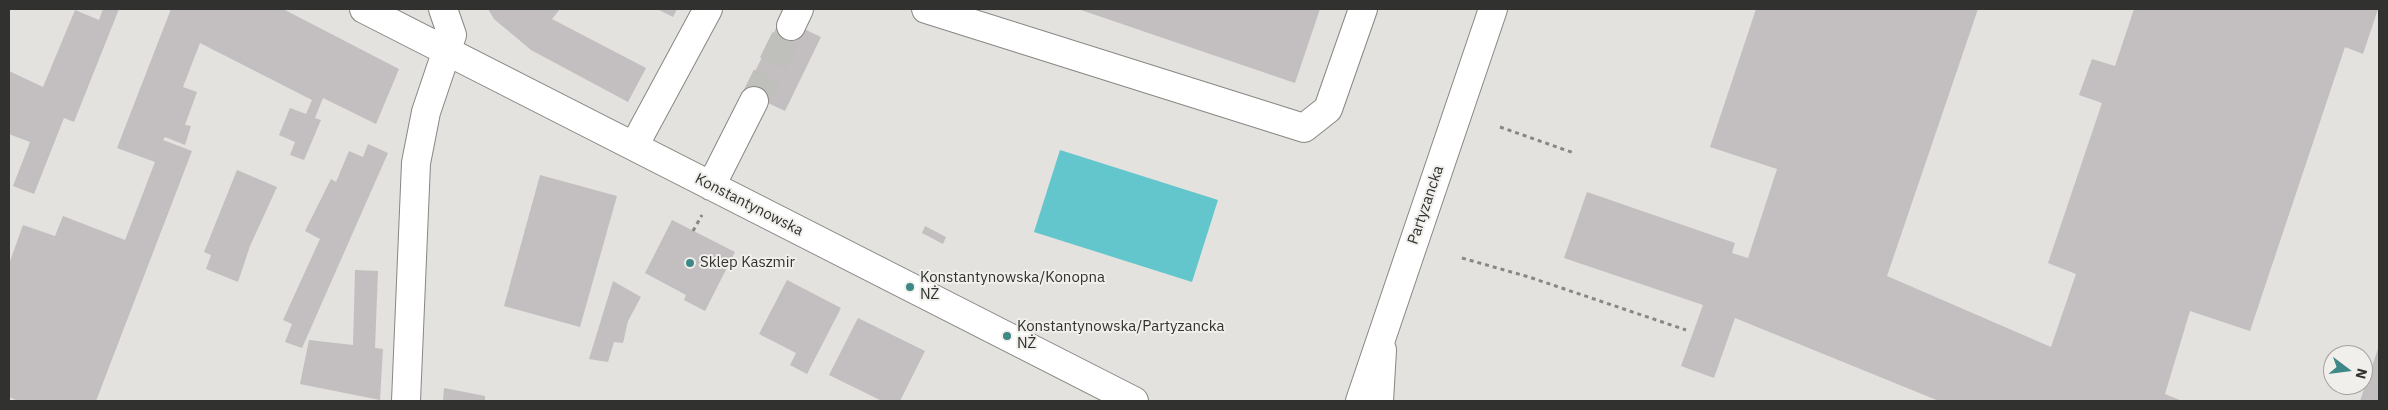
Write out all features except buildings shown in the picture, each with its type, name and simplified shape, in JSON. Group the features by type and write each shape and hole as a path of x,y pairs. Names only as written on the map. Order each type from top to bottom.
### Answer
{"street":[{"name":"Konstantynowska","path":"364,9 634,146 708,198 1134,401"},
{"path":"406,401 416,163 426,112 452,35 443,9"},
{"path":"634,146 708,9"},
{"path":"926,9 1304,128 1328,109 1363,9"},
{"name":"Partyzancka","path":"1360,401 1493,9"},
{"path":"708,198 754,101"},
{"path":"1379,401 1381,357 1386,322"}],"path":[{"path":"1500,127 1574,153"},
{"path":"693,231 708,198"},
{"path":"1462,258 1530,277 1686,330"}],"water":[{"path":"1060,150 1218,200 1192,282 1034,232"}],"tunnel":[{"path":"754,101 791,26"}],"place":[{"name":"Sklep Kaszmir","path":"690,263"},
{"name":"Konstantynowska/Konopna NŻ","path":"910,287"},
{"name":"Konstantynowska/Partyzancka NŻ","path":"1007,336"}]}
